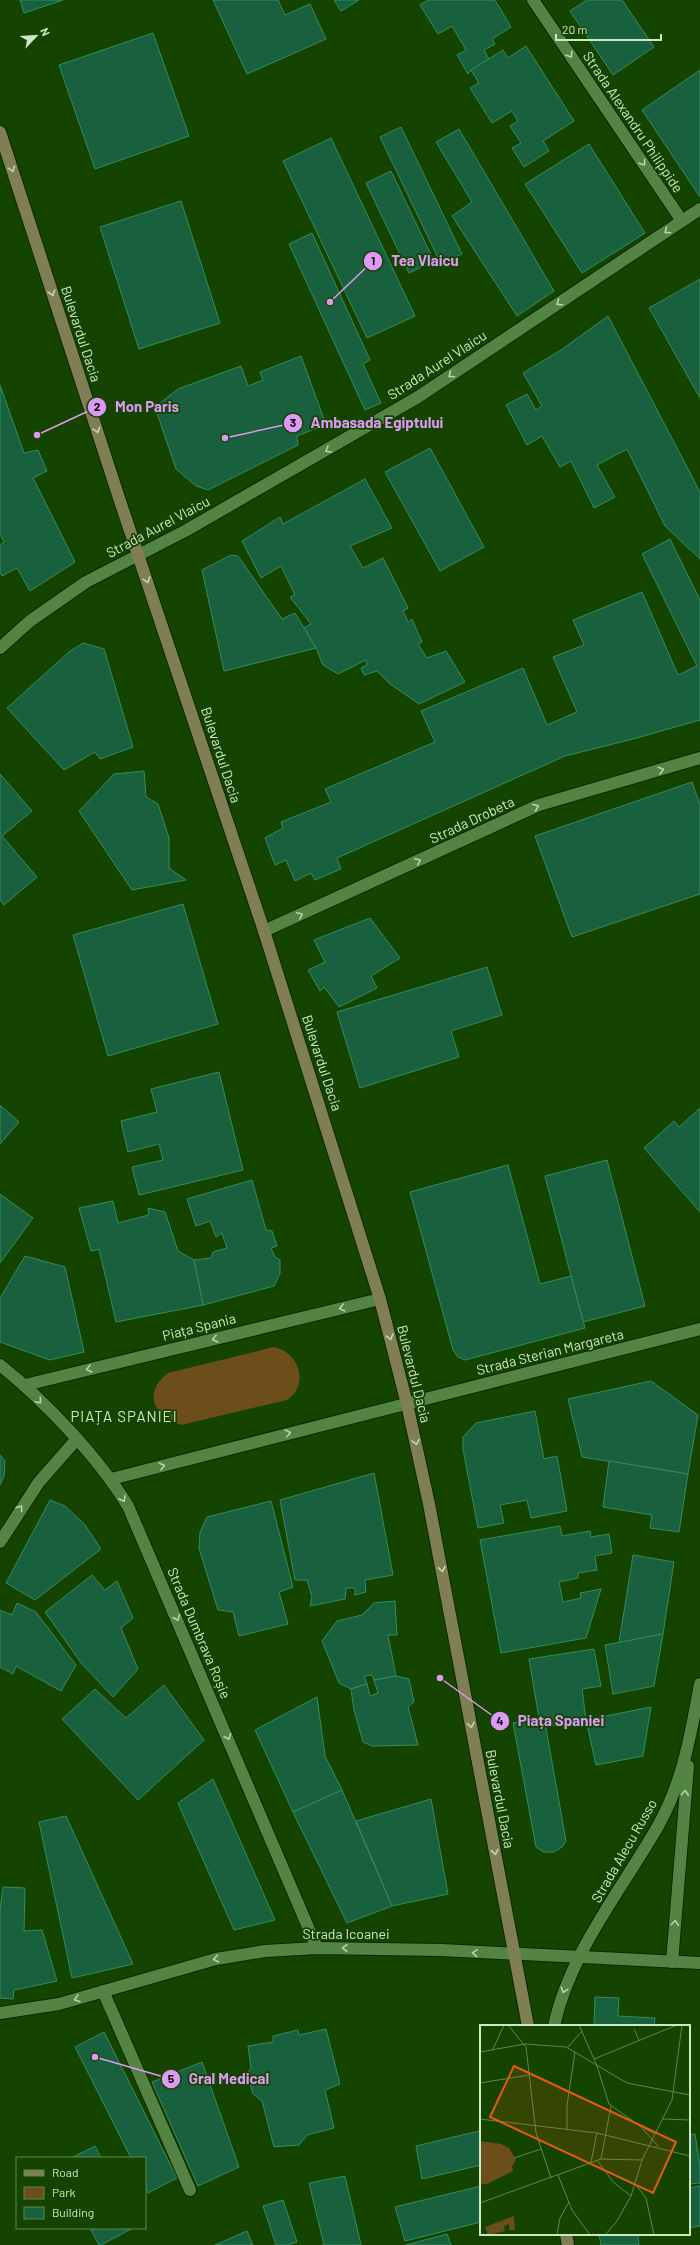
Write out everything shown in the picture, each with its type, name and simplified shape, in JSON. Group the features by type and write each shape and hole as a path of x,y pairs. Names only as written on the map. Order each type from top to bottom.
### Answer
{"main road":[{"name":"Bulevardul Dacia","path":"0,132 138,554 264,931 380,1299 407,1404 432,1519 528,2025"},
{"path":"566,2235 568,2245"}],"street":[{"name":"Strada Alexandru Philippide","path":"532,0 682,221"},
{"name":"Strada Aurel Vlaicu","path":"0,648 30,621 86,582 138,554 186,531 418,397 700,210"},
{"name":"Strada Drobeta","path":"264,931 539,805 700,758"},
{"name":"Piața Spania","path":"24,1385 380,1299"},
{"name":"Strada Sterian Margareta","path":"407,1404 700,1329"},
{"name":"Strada Dumbrava Roșie","path":"0,1365 24,1385 111,1479 137,1524 317,1948"},
{"path":"111,1479 407,1404"},
{"path":"0,1542 40,1482 76,1440"},
{"name":"Strada Alecu Russo","path":"554,2025 567,1982 579,1956 658,1825 676,1787 690,1744 700,1684"},
{"path":"672,1962 690,1744"},
{"name":"Strada Icoanei","path":"0,2013 59,2004 216,1959 265,1951 317,1948 441,1950 514,1955 579,1956 700,1963"},
{"path":"103,1991 190,2190"}],"green space":[{"path":"274,1347 283,1350 290,1355 295,1362 300,1378 294,1394 287,1400 181,1425 164,1416 158,1410 154,1396 155,1388 168,1373"}],"building":[{"path":"20,0 63,0 24,13"},
{"path":"213,0 278,0 285,15 310,4 326,39 247,74"},
{"path":"334,0 359,0 341,11"},
{"path":"428,0 495,0 511,27 492,39 495,44 484,50 489,59 471,70 468,74 457,55 466,50 452,26 438,34 420,5"},
{"path":"587,0 622,0 654,47 613,75 570,11"},
{"path":"153,33 189,136 95,169 59,65"},
{"path":"526,46 574,121 543,141 549,151 524,167 512,148 521,143 510,126 518,121 512,111 492,123 470,88 479,83 471,70 503,50 508,58"},
{"path":"700,70 700,197 642,110"},
{"path":"401,127 462,254 441,264 380,137"},
{"path":"459,129 554,291 517,316 452,216 472,202 436,142"},
{"path":"331,138 415,316 367,338 283,161"},
{"path":"589,144 645,233 582,273 525,184"},
{"path":"391,171 434,261 409,273 366,183"},
{"path":"181,201 220,323 139,349 100,227"},
{"path":"312,233 370,360 363,364 381,403 365,410 289,244"},
{"path":"700,279 700,398 649,308"},
{"path":"608,316 700,492 700,559 665,526 627,449 597,465 615,497 594,508 571,461 560,467 542,436 527,445 506,405 527,394 536,410 542,406 523,373 561,350"},
{"path":"301,356 325,422 316,426 317,428 297,436 298,445 208,490 196,486 176,469 155,407 178,389 241,366 248,386 263,380 260,372"},
{"path":"0,385 24,453 38,450 47,471 33,478 75,562 30,591 17,568 2,576 0,573 0,545 4,542 0,534"},
{"path":"430,448 484,547 440,571 385,472"},
{"path":"365,479 392,528 350,546 363,568 383,558 408,608 403,611 408,622 412,619 422,642 418,644 427,658 446,651 465,682 419,704 390,684 377,671 364,675 361,668 367,665 366,660 338,674 323,665 316,648 304,628 311,624 290,597 295,595 281,566 261,578 242,541 280,517 283,524"},
{"path":"670,539 700,600 700,720 565,756 337,858 341,869 315,880 311,873 295,881 286,860 275,865 265,838 283,828 281,822 331,802 325,789 435,742 421,711 523,668 547,725 577,712 553,657 584,645 573,620 642,592 678,675 697,666 642,554"},
{"path":"231,555 238,556 282,619 295,613 316,648 224,671 202,570"},
{"path":"83,643 104,649 133,747 100,759 95,752 64,770 7,708 69,652"},
{"path":"144,771 146,797 158,804 169,838 169,868 186,880 132,890 79,811 114,774"},
{"path":"0,774 32,811 2,836 37,877 4,905 0,900"},
{"path":"692,782 700,805 700,894 572,937 535,836"},
{"path":"183,904 218,1024 108,1056 73,935"},
{"path":"370,918 400,958 371,976 377,988 339,1007 324,987 320,991 308,970 325,962 314,940"},
{"path":"487,967 502,1015 451,1031 459,1057 360,1088 337,1012"},
{"path":"219,1072 243,1170 139,1195 132,1167 163,1160 159,1144 128,1152 121,1121 157,1112 151,1089"},
{"path":"0,1105 19,1122 0,1144"},
{"path":"700,1108 700,1212 644,1148 674,1121 679,1127"},
{"path":"607,1160 645,1306 583,1322 545,1176"},
{"path":"508,1165 540,1284 571,1276 585,1328 465,1360 458,1357 453,1350 410,1192"},
{"path":"252,1180 266,1230 272,1231 277,1246 271,1248 275,1257 280,1260 280,1273 274,1286 203,1305 194,1260 211,1258 213,1252 227,1248 222,1233 216,1237 210,1221 196,1226 187,1199"},
{"path":"0,1194 33,1218 0,1263"},
{"path":"113,1201 118,1223 149,1215 148,1208 165,1212 178,1251 194,1260 203,1305 116,1322 99,1249 91,1251 79,1208"},
{"path":"25,1256 65,1267 84,1352 50,1360 0,1342 0,1298"},
{"path":"651,1381 698,1415 688,1474 582,1457 568,1399"},
{"path":"535,1411 544,1459 557,1456 567,1511 531,1518 527,1500 500,1505 504,1523 478,1528 463,1449 463,1437 476,1423"},
{"path":"0,1455 5,1461 4,1476 0,1485"},
{"path":"609,1461 688,1474 679,1532 650,1528 652,1515 603,1507"},
{"path":"374,1473 393,1575 365,1580 366,1592 355,1595 355,1588 346,1588 345,1599 310,1606 312,1597 307,1580 295,1580 280,1500"},
{"path":"50,1500 65,1506 85,1525 101,1549 35,1600 6,1583"},
{"path":"271,1501 293,1587 279,1592 288,1624 239,1636 233,1612 218,1610 199,1548 200,1532 207,1517"},
{"path":"560,1526 562,1536 590,1531 591,1537 609,1534 612,1553 595,1556 597,1570 578,1573 578,1578 559,1582 563,1602 581,1598 580,1593 601,1589 586,1638 501,1653 480,1540"},
{"path":"633,1555 674,1562 663,1634 619,1643"},
{"path":"92,1575 105,1590 117,1581 133,1618 121,1628 138,1669 113,1697 82,1664 45,1612"},
{"path":"395,1601 397,1635 388,1635 396,1676 374,1680 372,1675 364,1676 367,1684 351,1689 339,1683 322,1641 337,1621 362,1615 374,1603"},
{"path":"17,1603 36,1612 76,1665 61,1691 16,1666 13,1674 0,1667 0,1610 12,1615"},
{"path":"663,1634 654,1686 613,1694 605,1645"},
{"path":"594,1649 601,1686 582,1689 586,1720 546,1727 544,1717 539,1718 529,1659"},
{"path":"396,1676 409,1679 414,1702 408,1707 418,1745 372,1746 363,1742 354,1710 351,1689 367,1684 370,1696 378,1693 374,1680"},
{"path":"164,1685 204,1740 138,1800 62,1719 95,1689 126,1718"},
{"path":"317,1697 325,1756 342,1790 293,1812 255,1730"},
{"path":"651,1707 643,1756 596,1765 586,1720"},
{"path":"544,1717 566,1841 562,1847 554,1852 543,1852 536,1847 513,1723"},
{"path":"213,1779 275,1920 234,1930 178,1803"},
{"path":"342,1790 392,1906 347,1923 293,1812"},
{"path":"431,1799 448,1894 392,1906 356,1821"},
{"path":"66,1816 133,1964 72,1978 39,1822"},
{"path":"3,1887 25,1888 24,1931 42,1930 57,1981 14,1990 13,1999 0,1998 0,1909"},
{"path":"595,1997 619,1998 618,2016 655,2018 654,2025 594,2025"},
{"path":"326,2029 340,2084 325,2090 334,2128 307,2135 299,2145 274,2147 262,2101 253,2094 247,2073 251,2068 248,2046 273,2042 273,2036 298,2030 299,2035"},
{"path":"104,2032 177,2178 148,2193 146,2188 146,2157 130,2157 75,2047"},
{"path":"202,2062 239,2167 198,2186 152,2082"},
{"path":"479,2131 480,2165 422,2179 416,2146"},
{"path":"695,2134 700,2166 700,2183 690,2184 690,2135"},
{"path":"95,2146 100,2157 73,2157"},
{"path":"345,2176 361,2245 324,2245 309,2183"},
{"path":"480,2186 480,2222 405,2241 395,2207"},
{"path":"700,2186 700,2226 690,2228 690,2188"},
{"path":"283,2200 297,2242 287,2245 276,2245 263,2206"},
{"path":"91,2229 131,2229 101,2245 99,2245"},
{"path":"247,2231 253,2245 215,2245"},
{"path":"447,2234 451,2245 406,2245"},
{"path":"599,2235 644,2235 638,2236 639,2245 601,2245"}],"place":[{"name":"Tea Vlaicu","path":"330,302"},
{"name":"Mon Paris","path":"37,435"},
{"name":"Ambasada Egiptului","path":"225,438"},
{"name":"Piața Spaniei","path":"440,1678"},
{"name":"Gral Medical","path":"95,2057"}],"district":[{"name":"PIAȚA SPANIEI","path":"124,1417"}]}
